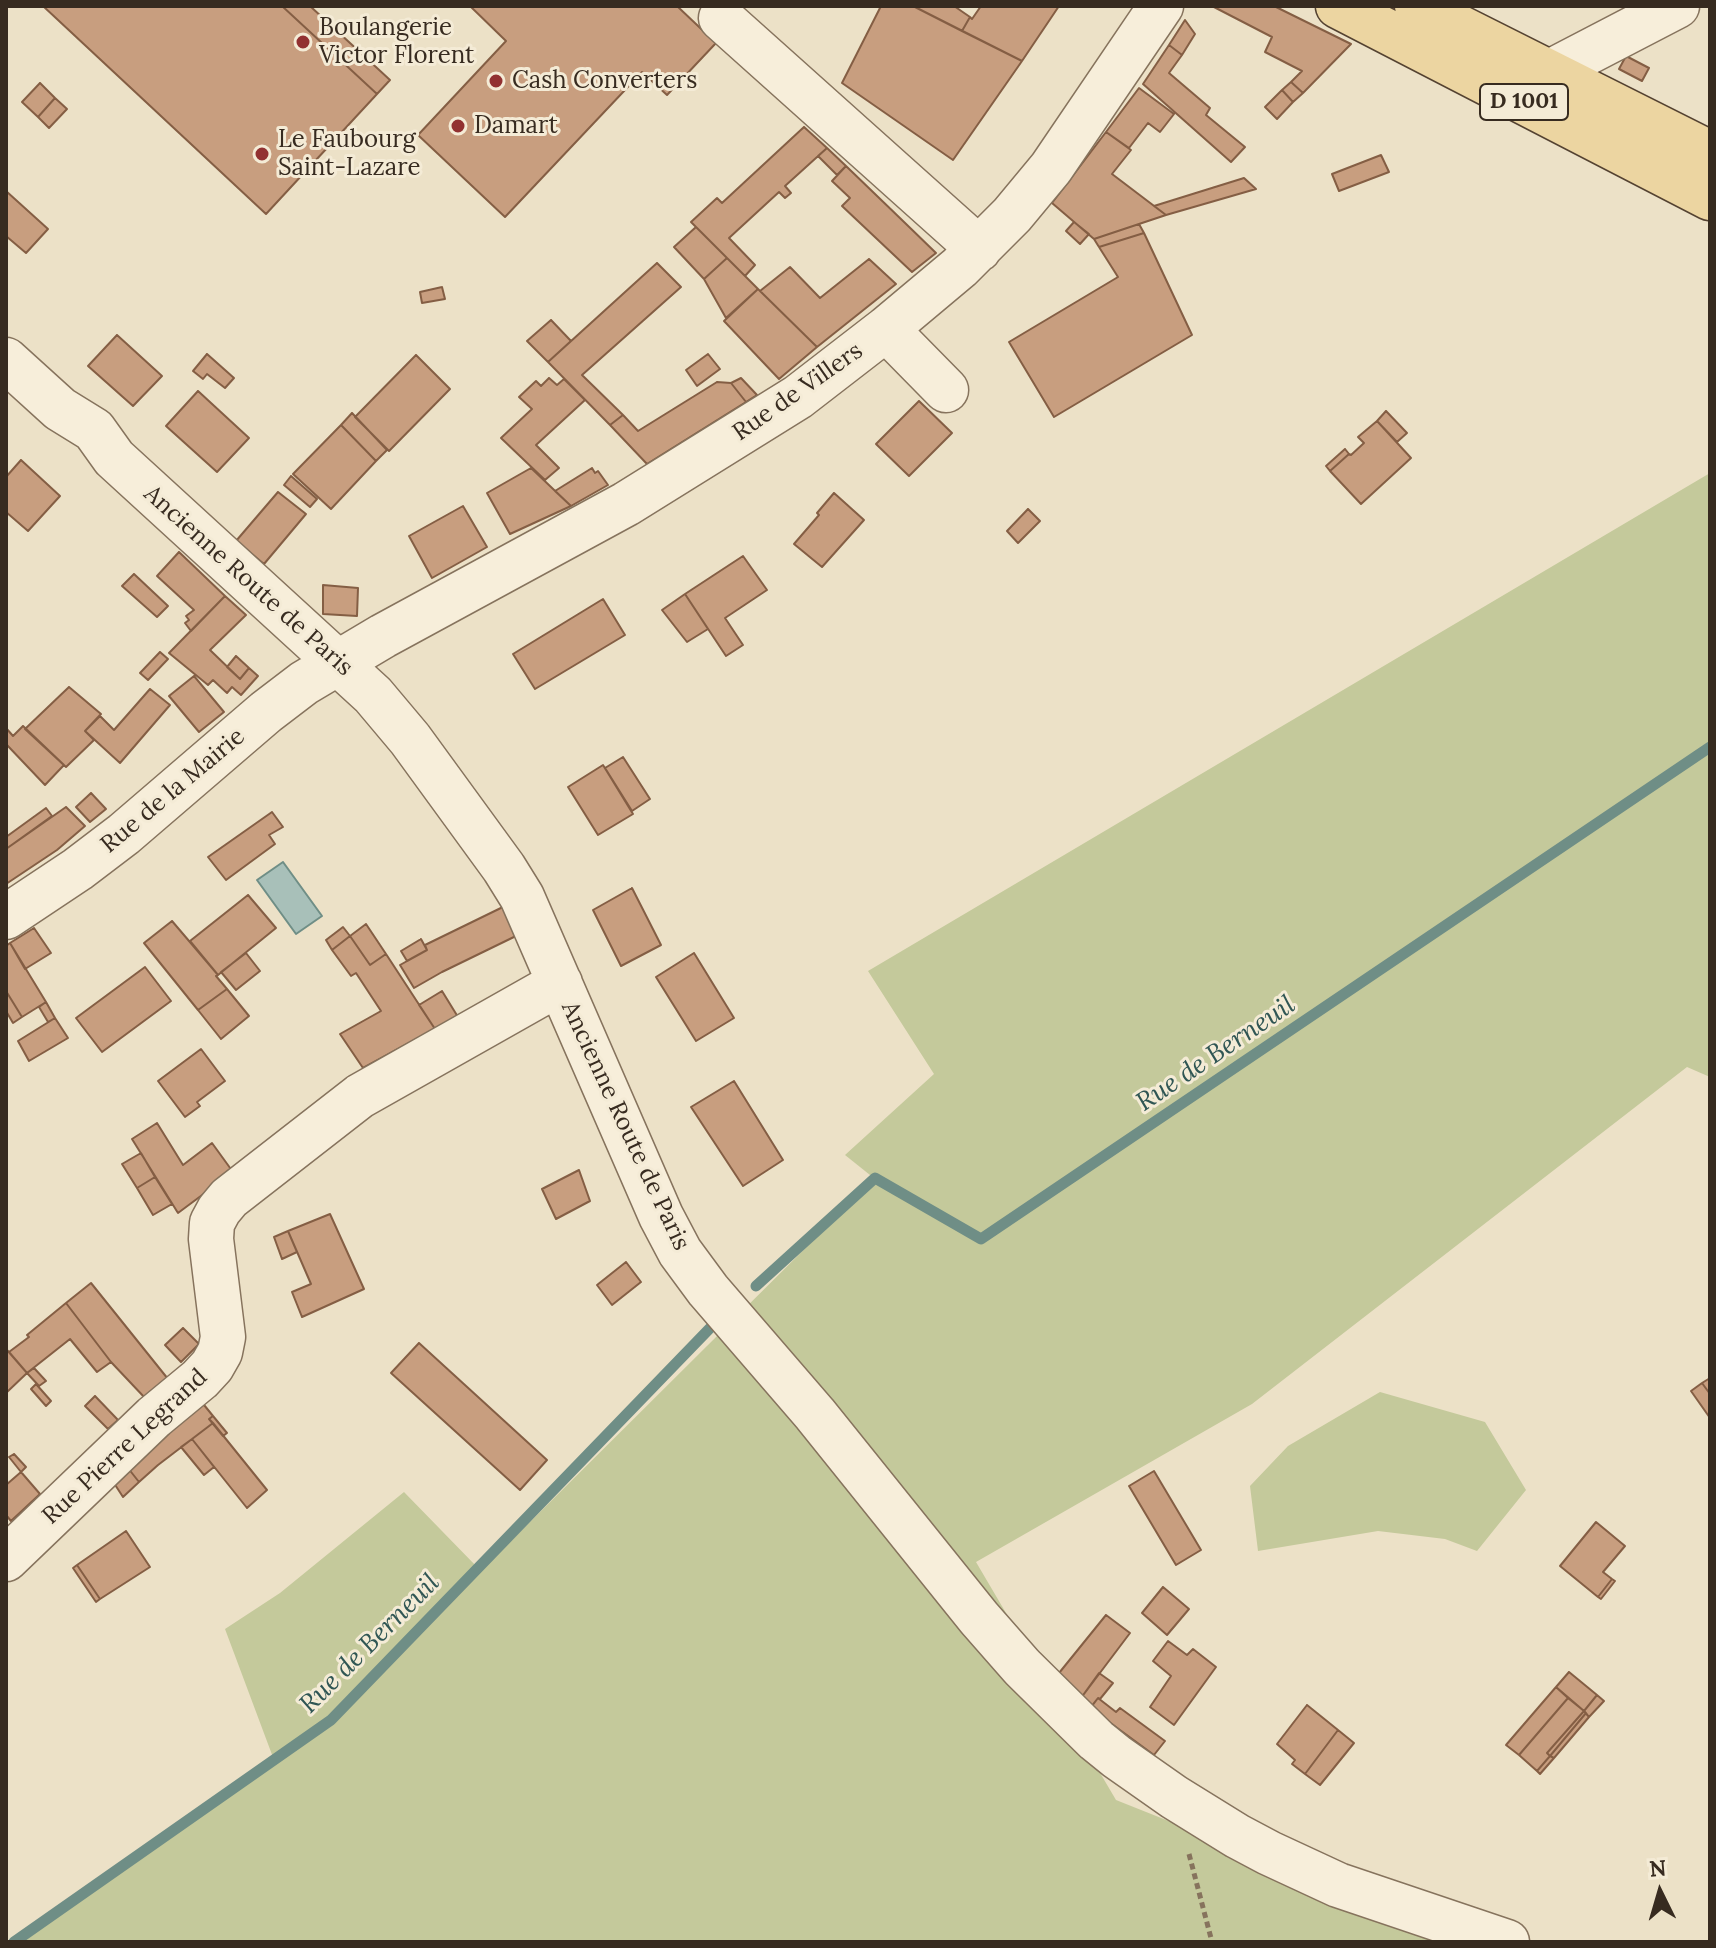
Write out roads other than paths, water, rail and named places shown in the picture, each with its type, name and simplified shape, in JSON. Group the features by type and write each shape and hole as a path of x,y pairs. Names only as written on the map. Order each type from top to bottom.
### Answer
{"main road":[{"name":"D 1001","path":"1338,6 1710,198"},
{"name":"D 1001","path":"1417,6 1710,153"}],"street":[{"name":"Rue de Villers","path":"337,662 626,504 798,397 886,329 940,285 1012,215 1051,168 1161,6"},
{"path":"1548,73 1677,6"},
{"path":"721,18 979,249"},
{"path":"886,329 946,390"},
{"name":"Ancienne Route de Paris","path":"6,360 60,409 94,430 114,458 373,695 402,728 522,897 661,1216 680,1252 1022,1667 1096,1740 1133,1770 1269,1853 1338,1885 1507,1942"},
{"name":"Rue de la Mairie","path":"6,917 112,843 266,712 337,662"},
{"name":"Rue Pierre Legrand","path":"6,1559 154,1417 212,1366 220,1352 223,1337 211,1239 212,1223 229,1198 360,1096 560,983"}],"water":[{"path":"283,862 322,916 296,934 257,880"}],"waterway":[{"name":"Rue de Berneuil","path":"756,1286 875,1178 981,1239 1710,747"},
{"name":"Rue de Berneuil","path":"14,1942 331,1720 713,1325"}],"place":[{"name":"Boulangerie Victor Florent","path":"303,42"},
{"name":"Cash Converters","path":"496,81"},
{"name":"Damart","path":"458,126"},
{"name":"Le Faubourg Saint-Lazare","path":"262,154"}]}
